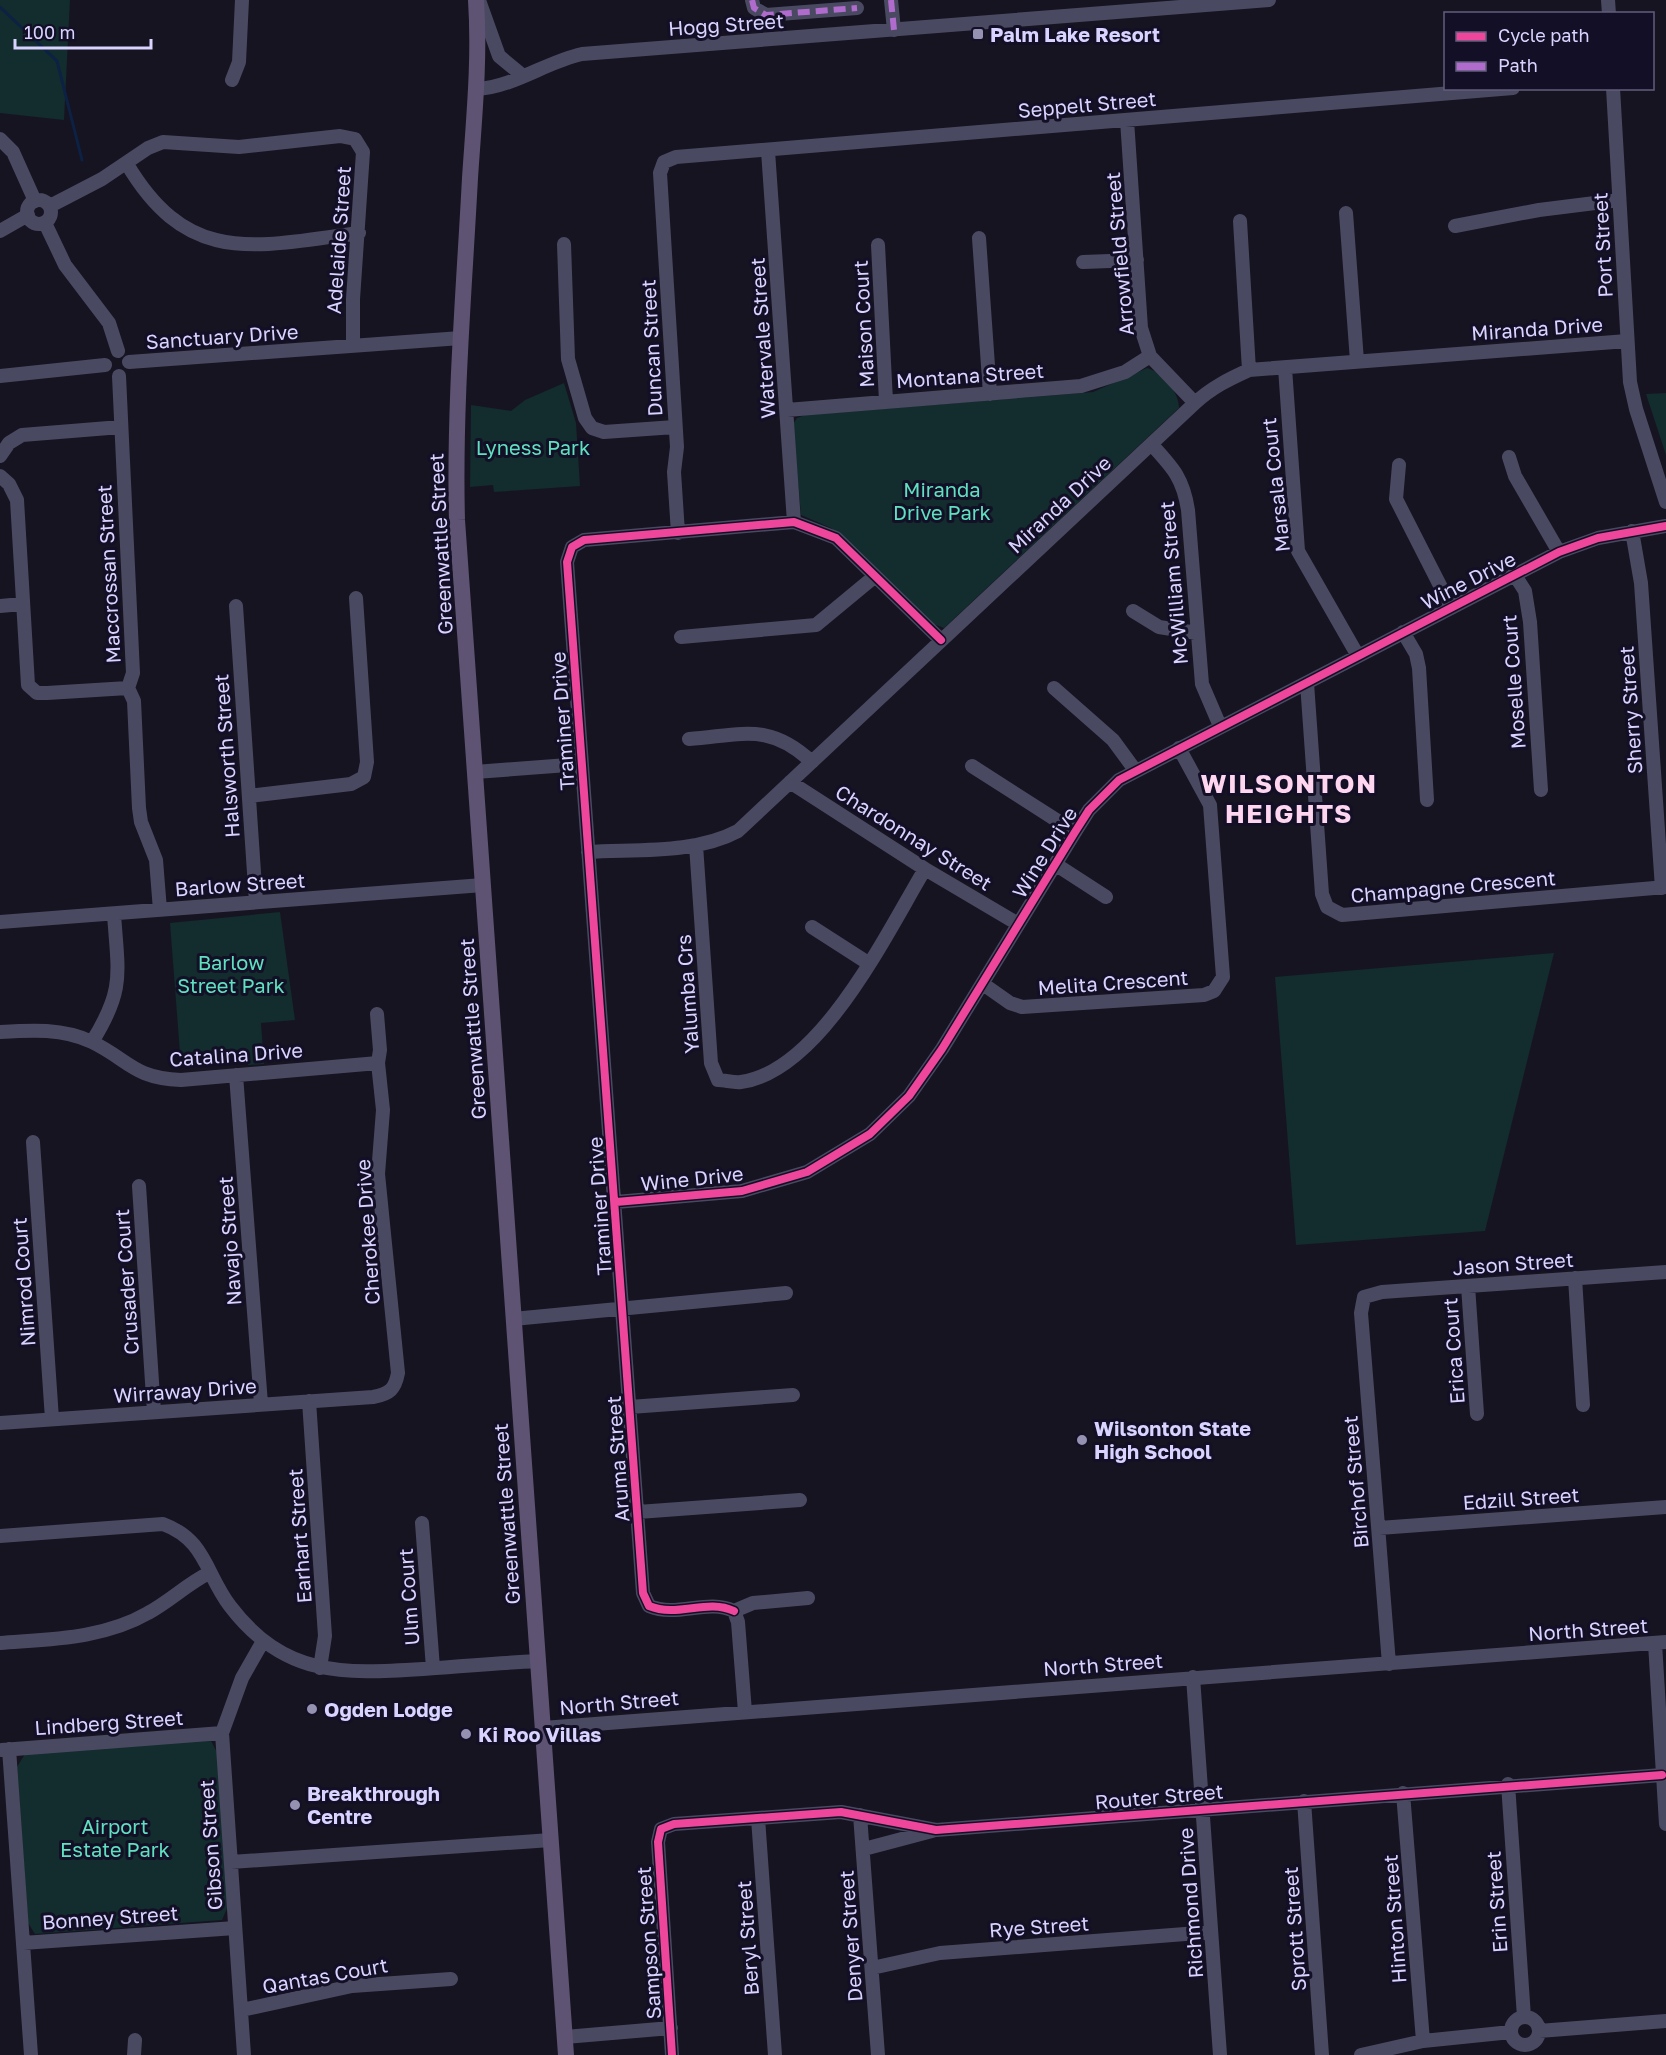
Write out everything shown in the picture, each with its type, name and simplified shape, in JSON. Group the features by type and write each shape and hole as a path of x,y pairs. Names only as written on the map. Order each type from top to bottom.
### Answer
{"main road":[{"name":"Greenwattle Street","path":"478,0 478,90 455,454 457,520 566,2055"}],"street":[{"path":"232,80 239,62 242,0"},
{"path":"478,0 499,56 523,76"},
{"path":"891,0 894,30"},
{"name":"Hogg Street","path":"478,90 507,83 564,58 582,54 1269,0"},
{"path":"755,6 771,15 823,6 857,8"},
{"name":"Seppelt Street","path":"664,162 676,157 1489,90"},
{"name":"Port Street","path":"1613,90 1627,341 1634,400 1666,502"},
{"name":"Arrowfield Street","path":"1127,120 1141,328 1150,356 1195,403"},
{"name":"Adelaide Street","path":"50,206 127,164 148,148 163,142 239,147 348,137 355,140 363,152 352,309 353,346"},
{"path":"0,139 13,152 35,201"},
{"name":"Watervale Street","path":"768,151 794,522"},
{"name":"Duncan Street","path":"664,162 660,173 675,427 674,472 678,533"},
{"path":"127,164 150,198 168,216 196,235 216,242 238,246 256,245 359,233"},
{"path":"1455,226 1539,210 1619,200"},
{"path":"35,201 45,202 50,206 51,214 45,223"},
{"path":"35,201 28,208 28,215 34,223 45,223"},
{"path":"1346,213 1357,361"},
{"path":"0,231 28,215"},
{"path":"1240,221 1250,370"},
{"path":"45,223 65,265 109,322 118,351"},
{"path":"979,238 990,394"},
{"path":"564,244 568,359 585,418 592,428 604,432 675,427"},
{"name":"Maison Court","path":"878,245 886,401"},
{"path":"1083,262 1137,260"},
{"name":"Sanctuary Drive","path":"129,362 461,338"},
{"name":"Miranda Drive","path":"588,852 718,842 738,831 1209,390 1250,370 1627,341"},
{"path":"118,351 126,355 129,362 127,371 119,376 109,373 105,365 109,354 118,351"},
{"name":"Montana Street","path":"787,410 1081,386 1125,372 1150,356"},
{"path":"0,376 105,365"},
{"name":"Marsala Court","path":"1284,368 1298,551 1358,656"},
{"name":"Maccrossan Street","path":"119,376 133,673 128,688 134,701 141,822 156,860 160,910"},
{"path":"0,456 9,443 22,435 121,427"},
{"name":"McWilliam Street","path":"1152,445 1176,472 1183,484 1188,510 1202,684 1220,726"},
{"path":"1509,457 1515,476 1559,552"},
{"path":"1399,465 1396,499 1451,607"},
{"path":"0,476 9,483 17,500 26,678 32,690 47,693 128,688"},
{"name":"Traminer Drive","path":"623,1308 567,562 572,547 584,540 794,522 836,538 941,640"},
{"name":"Wine Drive","path":"616,1202 742,1191 807,1172 870,1134 909,1096 983,984 1075,832 1102,796 1119,780 1559,552 1598,538 1666,526"},
{"name":"Sherry Street","path":"1632,531 1641,583 1664,887"},
{"name":"Moselle Court","path":"1514,574 1525,591 1530,622 1541,790"},
{"path":"681,637 816,625 874,577"},
{"path":"249,796 351,784 364,777 367,762 356,598"},
{"path":"0,606 22,604"},
{"name":"Halsworth Street","path":"236,606 241,713 256,902"},
{"path":"1133,610 1159,627 1197,633"},
{"path":"1403,632 1416,654 1419,668 1427,800"},
{"name":"Champagne Crescent","path":"1306,682 1323,894 1327,907 1342,915 1664,887"},
{"path":"1054,688 1113,740 1135,770"},
{"path":"689,739 771,734 796,746 812,762"},
{"name":"Melita Crescent","path":"983,984 1010,1003 1022,1007 1204,995 1219,986 1223,977 1210,805 1179,748"},
{"path":"475,772 581,764"},
{"path":"972,766 1075,832"},
{"name":"Chardonnay Street","path":"790,783 925,870 1018,924"},
{"name":"Yalumba Crs","path":"696,845 711,1063 718,1080 741,1082 764,1074 803,1048 837,1013 925,870"},
{"path":"1055,864 1106,897"},
{"name":"Barlow Street","path":"0,922 483,885"},
{"path":"92,1042 110,1013 117,994 114,914"},
{"path":"812,927 868,963"},
{"name":"Cherokee Drive","path":"373,1397 387,1395 396,1386 398,1373 378,1174 383,1110 378,1063 380,1050 377,1014"},
{"name":"Catalina Drive","path":"0,1032 38,1029 64,1033 92,1042 124,1064 159,1079 378,1063"},
{"name":"Navajo Street","path":"236,1075 261,1404"},
{"name":"Nimrod Court","path":"33,1142 52,1419"},
{"name":"Crusader Court","path":"139,1186 154,1412"},
{"name":"Jason Street","path":"1364,1297 1382,1292 1666,1272"},
{"path":"1575,1278 1584,1405"},
{"name":"Erica Court","path":"1468,1286 1477,1414"},
{"path":"513,1319 786,1293"},
{"name":"Birchof Street","path":"1364,1297 1361,1313 1389,1664"},
{"name":"Aruma Street","path":"623,1308 643,1593 649,1606 662,1612 718,1606 734,1611"},
{"path":"630,1407 793,1395"},
{"name":"Wirraway Drive","path":"0,1423 373,1397"},
{"name":"Earhart Street","path":"309,1401 325,1636 320,1668"},
{"path":"638,1512 800,1500"},
{"name":"Edzill Street","path":"1379,1528 1666,1507"},
{"name":"Ulm Court","path":"422,1522 433,1668"},
{"path":"0,1536 163,1524 181,1531 194,1542 209,1573 234,1611 263,1641 289,1656 320,1668 356,1673 538,1661"},
{"path":"0,1643 75,1638 127,1624 165,1603 209,1573"},
{"path":"746,1712 738,1622 734,1611 753,1603 808,1598"},
{"name":"Gibson Street","path":"244,2055 222,1733 243,1678 263,1641"},
{"path":"1660,1643 1662,1775 1666,1824"},
{"name":"North Street","path":"543,1728 1660,1643"},
{"name":"Richmond Drive","path":"1193,1677 1220,2055"},
{"name":"Lindberg Street","path":"5,1750 222,1733"},
{"path":"5,1750 31,2055"},
{"name":"Router Street","path":"864,1849 936,1830 1304,1800 1662,1775"},
{"name":"Erin Street","path":"1508,1785 1524,2017"},
{"name":"Hinton Street","path":"1403,1793 1423,2041"},
{"name":"Sprott Street","path":"1304,1800 1322,2055"},
{"name":"Router Street","path":"661,1829 674,1824 841,1812 936,1830"},
{"name":"Denyer Street","path":"860,1815 878,2055"},
{"name":"Beryl Street","path":"758,1818 775,2055"},
{"name":"Sampson Street","path":"661,1829 658,1842 672,2055"},
{"path":"231,1862 551,1840"},
{"name":"Bonney Street","path":"23,1943 235,1928"},
{"name":"Rye Street","path":"872,1968 940,1953 1211,1932"},
{"name":"Qantas Court","path":"242,2010 352,1986 451,1979"},
{"path":"1524,2017 1536,2022 1539,2031 1535,2041 1525,2050 1515,2042 1511,2032 1516,2020 1524,2017"},
{"path":"1539,2031 1666,2021"},
{"path":"565,2037 670,2028"},
{"path":"1361,2055 1423,2041 1511,2032"},
{"path":"134,2055 135,2040"}],"green space":[{"path":"0,0 70,0 64,120 0,113"},
{"name":"Miranda Drive Park","path":"1147,368 1164,378 1173,389 1179,408 944,628 928,622 831,528 801,515 793,424 797,418 805,415 1093,392"},
{"name":"Lyness Park","path":"564,383 576,423 580,486 494,492 493,485 470,487 471,405 511,411 525,400"},
{"path":"1666,393 1666,455 1646,394"},
{"name":"Barlow Street Park","path":"280,912 295,1020 261,1023 264,1064 248,1065 247,1062 181,1066 170,923"},
{"path":"1554,953 1485,1231 1296,1245 1275,977"},
{"name":"Airport Estate Park","path":"211,1741 217,1752 228,1906 222,1920 35,1934 28,1923 17,1767 25,1754"}],"waterway":[{"path":"0,7 57,61 82,160"}],"marked path":[{"path":"752,0 754,8 766,15 857,8"},
{"path":"891,0 894,30"}],"cycle path":[{"path":"734,1611 713,1606 660,1609 649,1606 643,1593 567,562 572,547 584,540 794,522 836,538 941,640"},
{"path":"616,1202 742,1191 807,1172 870,1134 909,1096 942,1049 1089,810 1119,780 1559,552 1598,538 1666,526"},
{"path":"672,2055 658,1842 661,1829 674,1824 841,1812 936,1830 1662,1775"}],"place":[{"name":"Palm Lake Resort","path":"978,34"},
{"name":"Wilsonton State High School","path":"1082,1440"},
{"name":"Ogden Lodge","path":"312,1709"},
{"name":"Ki Roo Villas","path":"466,1734"},
{"name":"Breakthrough Centre","path":"295,1805"}],"district":[{"name":"WILSONTON HEIGHTS","path":"1289,798"}]}
